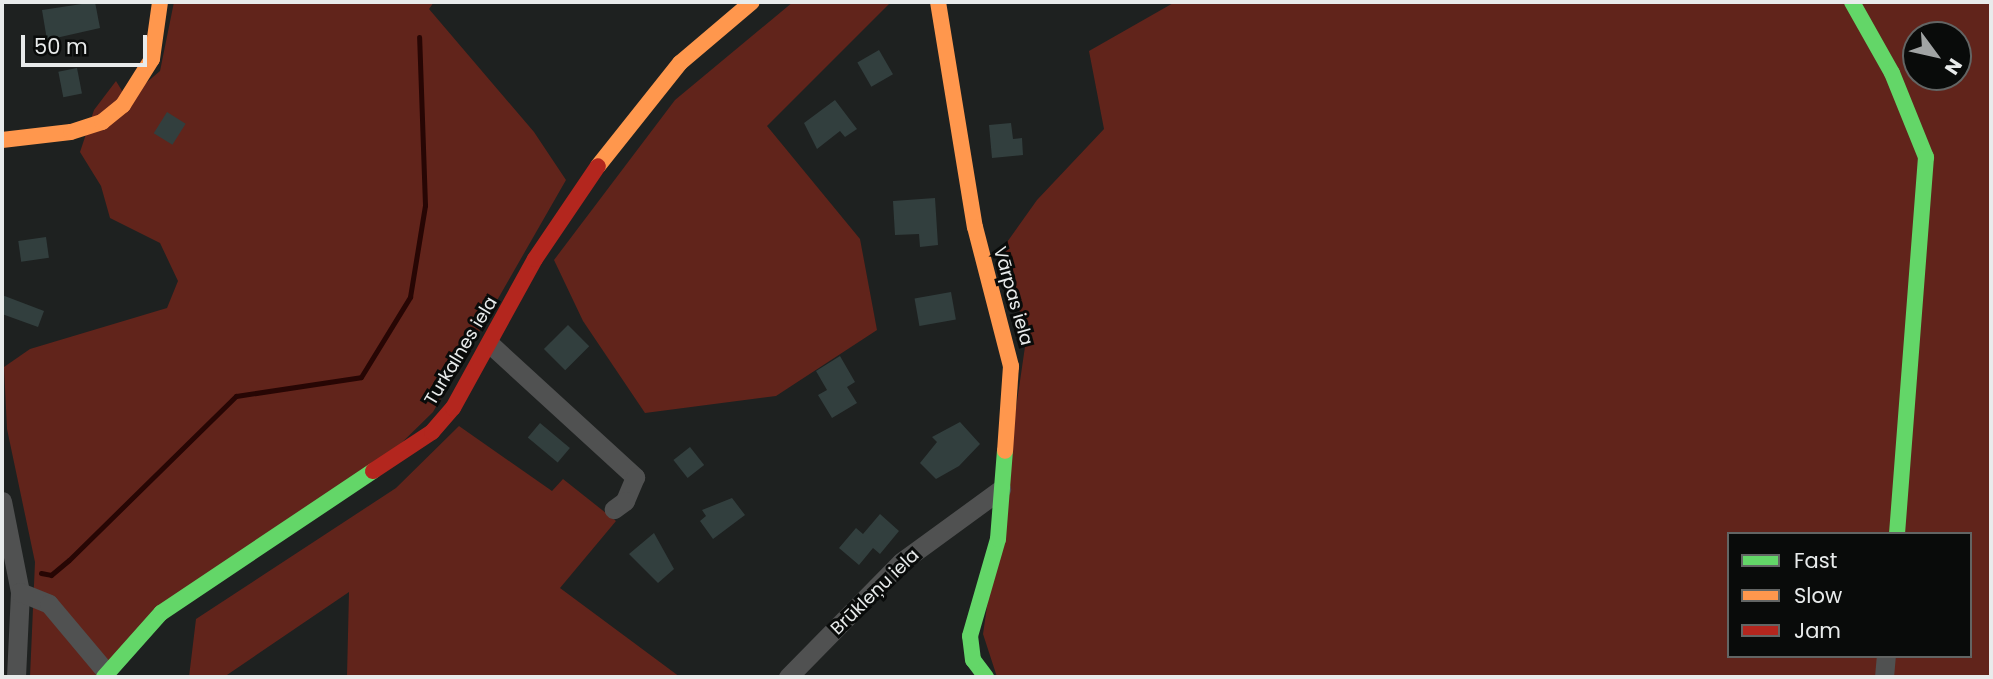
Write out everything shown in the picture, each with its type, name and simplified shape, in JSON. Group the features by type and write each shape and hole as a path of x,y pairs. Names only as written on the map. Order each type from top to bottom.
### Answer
{"street":[{"path":"2,140 71,132 102,121 123,105 152,59 160,2"},
{"name":"Turkalnes iela","path":"105,675 161,613 432,432 490,344 535,259 598,165 680,63 751,2"},
{"name":"Vārpas iela","path":"938,2 975,227 1012,366 992,569 970,636 973,660 986,677"},
{"path":"1852,2 1892,73 1926,157 1896,532"},
{"path":"490,344 635,477 625,501 614,509"},
{"name":"Brūkleņu iela","path":"788,677 901,562 1001,489"},
{"path":"2,501 6,541 20,592 16,677"},
{"path":"20,592 49,604 105,675"},
{"path":"1884,677 1886,658"}],"shaded area":[{"path":"174,2 434,2 429,9 534,132 566,180 433,412 377,467 193,585 103,677 30,677 35,562 7,429 4,367 30,349 167,308 178,281 160,243 110,218 101,186 80,152 94,110 116,81 127,99 160,71"},
{"path":"793,2 891,2 767,126 860,239 877,330 776,396 645,413 583,321 554,260 675,100"},
{"path":"1175,2 1991,2 1991,677 997,677 983,634 1027,333 1000,252 1037,200 1104,129 1089,51"},
{"path":"459,426 552,491 563,479 616,521 560,588 680,677 347,676 349,592 224,677 189,677 196,619 396,488"}],"building":[{"path":"95,2 100,28 47,40 42,10"},
{"path":"879,50 893,74 871,87 857,62"},
{"path":"77,68 82,94 63,97 58,72"},
{"path":"835,100 857,129 845,137 840,131 817,149 804,123"},
{"path":"167,112 186,124 172,145 154,133"},
{"path":"1011,123 1013,139 1022,138 1023,155 992,158 989,125"},
{"path":"935,198 938,245 920,247 919,234 895,235 893,201"},
{"path":"46,237 49,258 21,262 18,241"},
{"path":"951,292 956,320 919,326 915,298"},
{"path":"2,295 44,311 38,327 2,314"},
{"path":"568,325 589,346 565,370 544,349"},
{"path":"840,356 855,382 847,387 857,403 832,418 818,395 827,390 816,371"},
{"path":"960,422 980,444 959,466 936,479 920,463 937,442 932,437"},
{"path":"540,423 570,448 558,463 528,438"},
{"path":"690,447 704,465 688,478 673,460"},
{"path":"732,498 745,515 713,539 700,521 706,516 702,510"},
{"path":"880,514 899,531 880,554 873,548 859,565 839,548 856,528 863,534"},
{"path":"654,533 674,569 658,583 629,554"}],"waterway":[{"path":"41,573 51,575 69,560 236,396 361,377 410,297 425,205 419,37"}],"traffic: fast":[{"path":"1852,2 1892,73 1926,157 1897,532"},
{"path":"986,677 973,660 970,636 998,539 1005,451"},
{"path":"104,677 161,613 373,471"}],"traffic: slow":[{"path":"2,140 71,132 102,122 123,105 152,59 160,2"},
{"path":"598,166 680,63 752,2"},
{"path":"938,2 975,227 1011,366 1005,451"}],"traffic: jam":[{"path":"373,471 432,432 453,408 535,259 598,166"}]}
